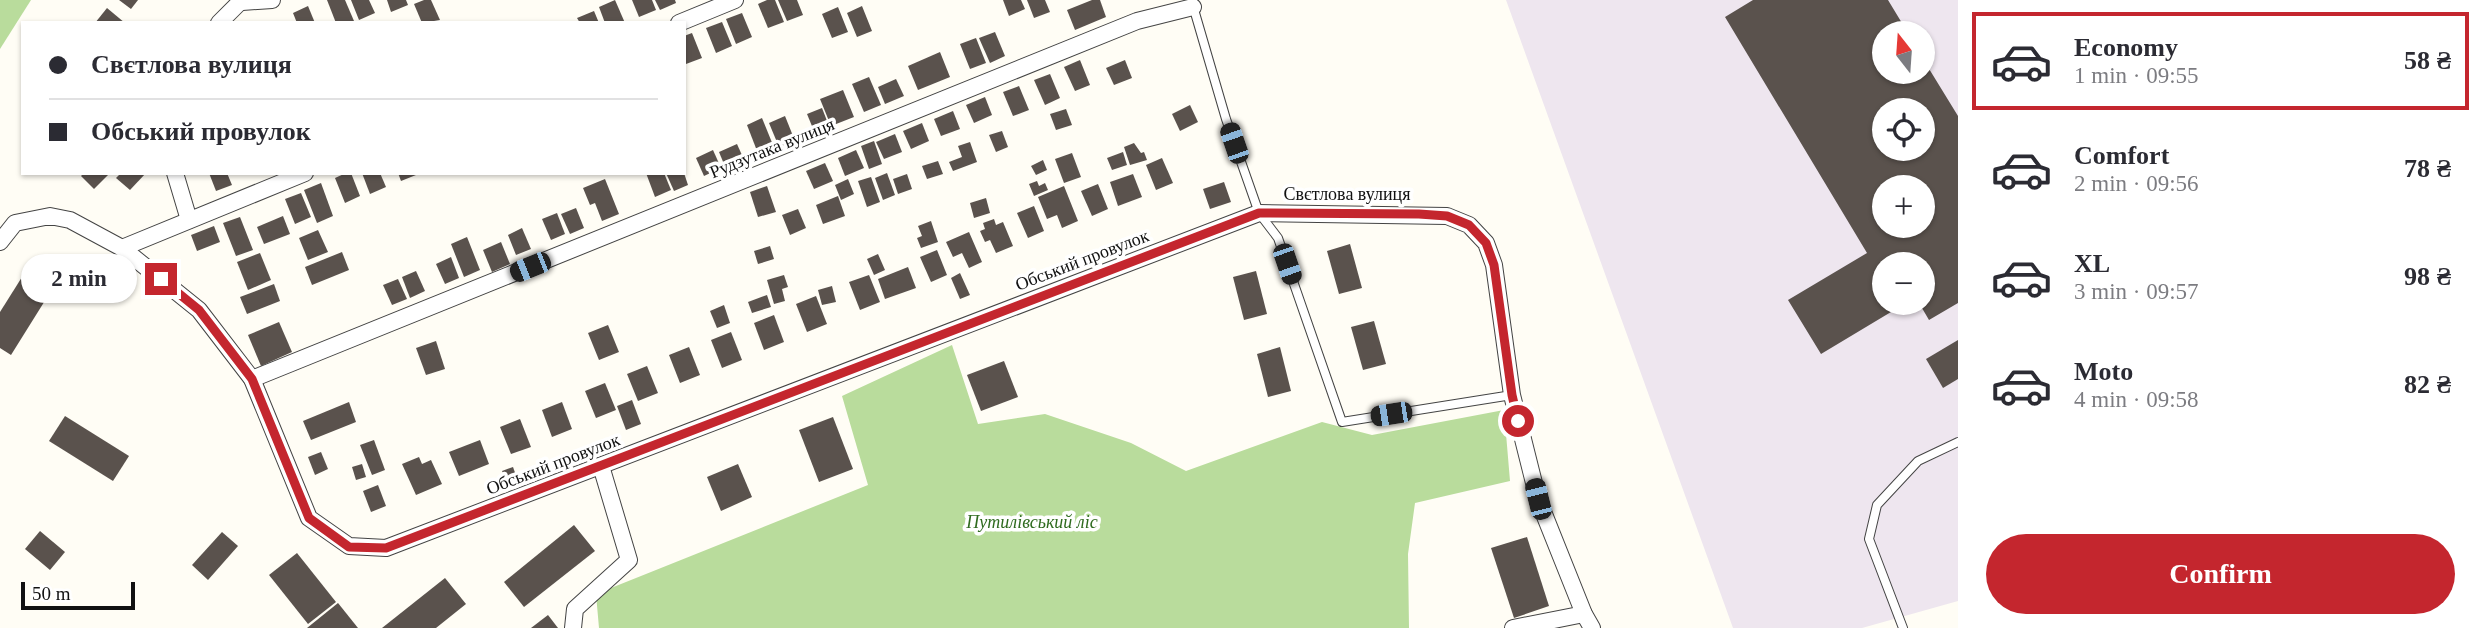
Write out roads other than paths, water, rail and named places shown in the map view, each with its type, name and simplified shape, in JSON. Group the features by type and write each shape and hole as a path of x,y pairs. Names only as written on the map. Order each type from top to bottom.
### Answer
{"street":[{"path":"221,21 242,1 272,0"},
{"path":"684,21 735,0"},
{"name":"Рудзутака вулиця","path":"252,379 1137,22 1192,4"},
{"path":"176,175 189,220"},
{"path":"122,247 300,175"},
{"name":"Свєтлова вулиця","path":"1259,213 1447,216 1469,225 1486,243 1494,265 1512,395 1538,499 1592,628"},
{"name":"Обський провулок","path":"0,242 15,223 50,216 70,220 122,247 199,310 252,379 309,518 349,547 386,548 1259,213"},
{"path":"573,628 575,609 629,560 601,466"},
{"path":"1513,628 1584,614"}],"lane":[{"path":"1192,4 1226,119 1259,213 1278,238 1342,422 1512,395"},
{"path":"1903,628 1869,539 1877,505 1918,461 1958,442"}],"park label":[{"name":"Путилівський ліс","path":"1032,522"}]}
